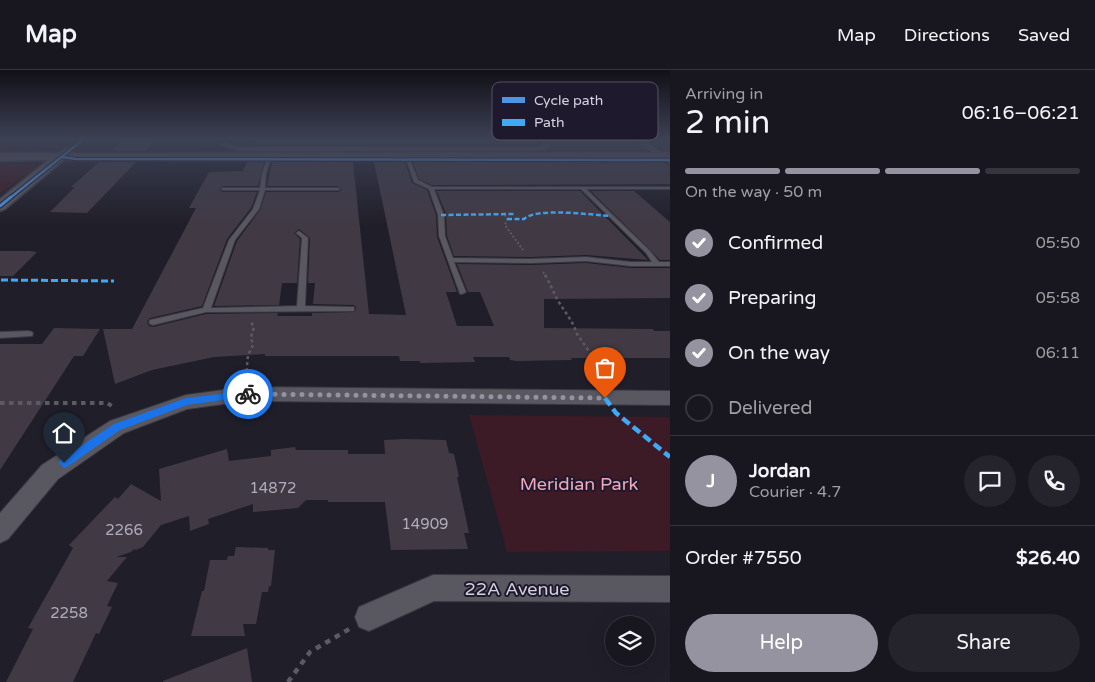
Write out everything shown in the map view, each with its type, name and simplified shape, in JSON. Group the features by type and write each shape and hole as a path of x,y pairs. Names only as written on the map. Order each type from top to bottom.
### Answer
{"main road":[{"path":"0,206 49,168"}],"street":[{"path":"0,530 50,472 117,427 186,402 246,394 670,398"},
{"name":"22A Avenue","path":"369,617 433,588 670,589"}],"lane":[{"path":"206,310 232,240 256,209 263,189 266,168"},
{"path":"411,168 416,181 431,188 670,188"},
{"path":"431,188 441,215 442,236 462,292"},
{"path":"582,188 648,252 657,264"},
{"path":"223,189 338,189"},
{"path":"299,233 305,238 301,308"},
{"path":"452,260 531,261 586,259 631,264 670,264"},
{"path":"153,322 206,310 351,309"},
{"path":"0,335 29,334"}],"path":[{"path":"505,215 507,219 505,225 531,261 538,264 555,290 556,297 575,327 577,334 610,381"},
{"path":"246,379 248,355 253,345 251,337 254,327 248,317 248,309"},
{"path":"0,403 107,403 119,411"},
{"path":"288,682 310,652 369,617"}],"green space":[{"path":"0,168 35,168 0,194"},
{"name":"Meridian Park","path":"469,415 670,417 670,551 507,552"}],"building":[{"path":"93,168 131,168 87,213 50,212 75,187 71,187"},
{"path":"245,168 263,168 258,186 223,186 219,190 223,192 257,192 251,208 227,239 202,306 150,318 147,321 149,326 153,327 206,314 278,313 277,316 312,316 312,313 355,312 356,307 354,305 313,304 315,283 308,283 310,238 299,229 294,233 300,239 297,283 282,283 279,305 214,306 237,241 260,210 266,192 338,192 342,190 338,186 267,186 271,168 354,168 369,314 406,315 375,168 407,168 412,183 427,190 436,215 437,237 457,292 446,292 457,326 494,326 480,292 468,292 457,264 531,265 586,263 631,268 670,268 670,298 544,299 544,328 653,329 654,331 670,331 670,358 571,358 572,360 516,361 510,360 509,357 473,357 475,362 420,363 420,361 400,361 399,356 265,356 265,354 214,357 152,370 115,384 103,329 132,329 196,208 189,208 209,172 243,171"},
{"path":"415,168 670,168 670,184 432,185 419,179"},
{"path":"437,191 580,191 648,260 586,255 531,257 454,256 447,236 446,214"},
{"path":"591,191 634,191 670,222 670,260 660,260"},
{"path":"0,251 37,252 13,276 0,276"},
{"path":"54,328 100,329 83,356 74,356 0,470 0,344 42,344"},
{"path":"384,440 446,440 449,453 454,454 459,477 457,477 469,533 464,533 468,549 391,550 385,502 306,500 298,508 253,512 253,504 208,519 209,524 190,531 189,516 161,525 143,547 116,557 127,557 107,581 118,583 107,606 112,607 99,634 96,633 73,682 6,682 33,629 28,628 73,548 69,545 115,497 118,499 131,484 161,501 159,469 227,449 229,461 271,456 271,450 295,447 296,450 348,450 348,454 385,454"},
{"path":"236,547 275,550 271,586 269,586 268,592 262,592 256,624 243,624 245,636 191,636 202,591 204,591 210,560 227,560 228,556 234,556"},
{"path":"247,648 252,682 163,682 163,681"}],"marked path":[{"path":"507,219 524,219 527,216 544,213 611,216"},
{"path":"441,215 514,214"},
{"path":"1,280 114,281"},
{"path":"605,398 616,413 670,457"}],"cycle path":[{"path":"0,206 48,168"}],"way so far":[{"path":"248,394 605,398"}],"route":[{"path":"64,463 117,427 186,402 248,394"}]}
